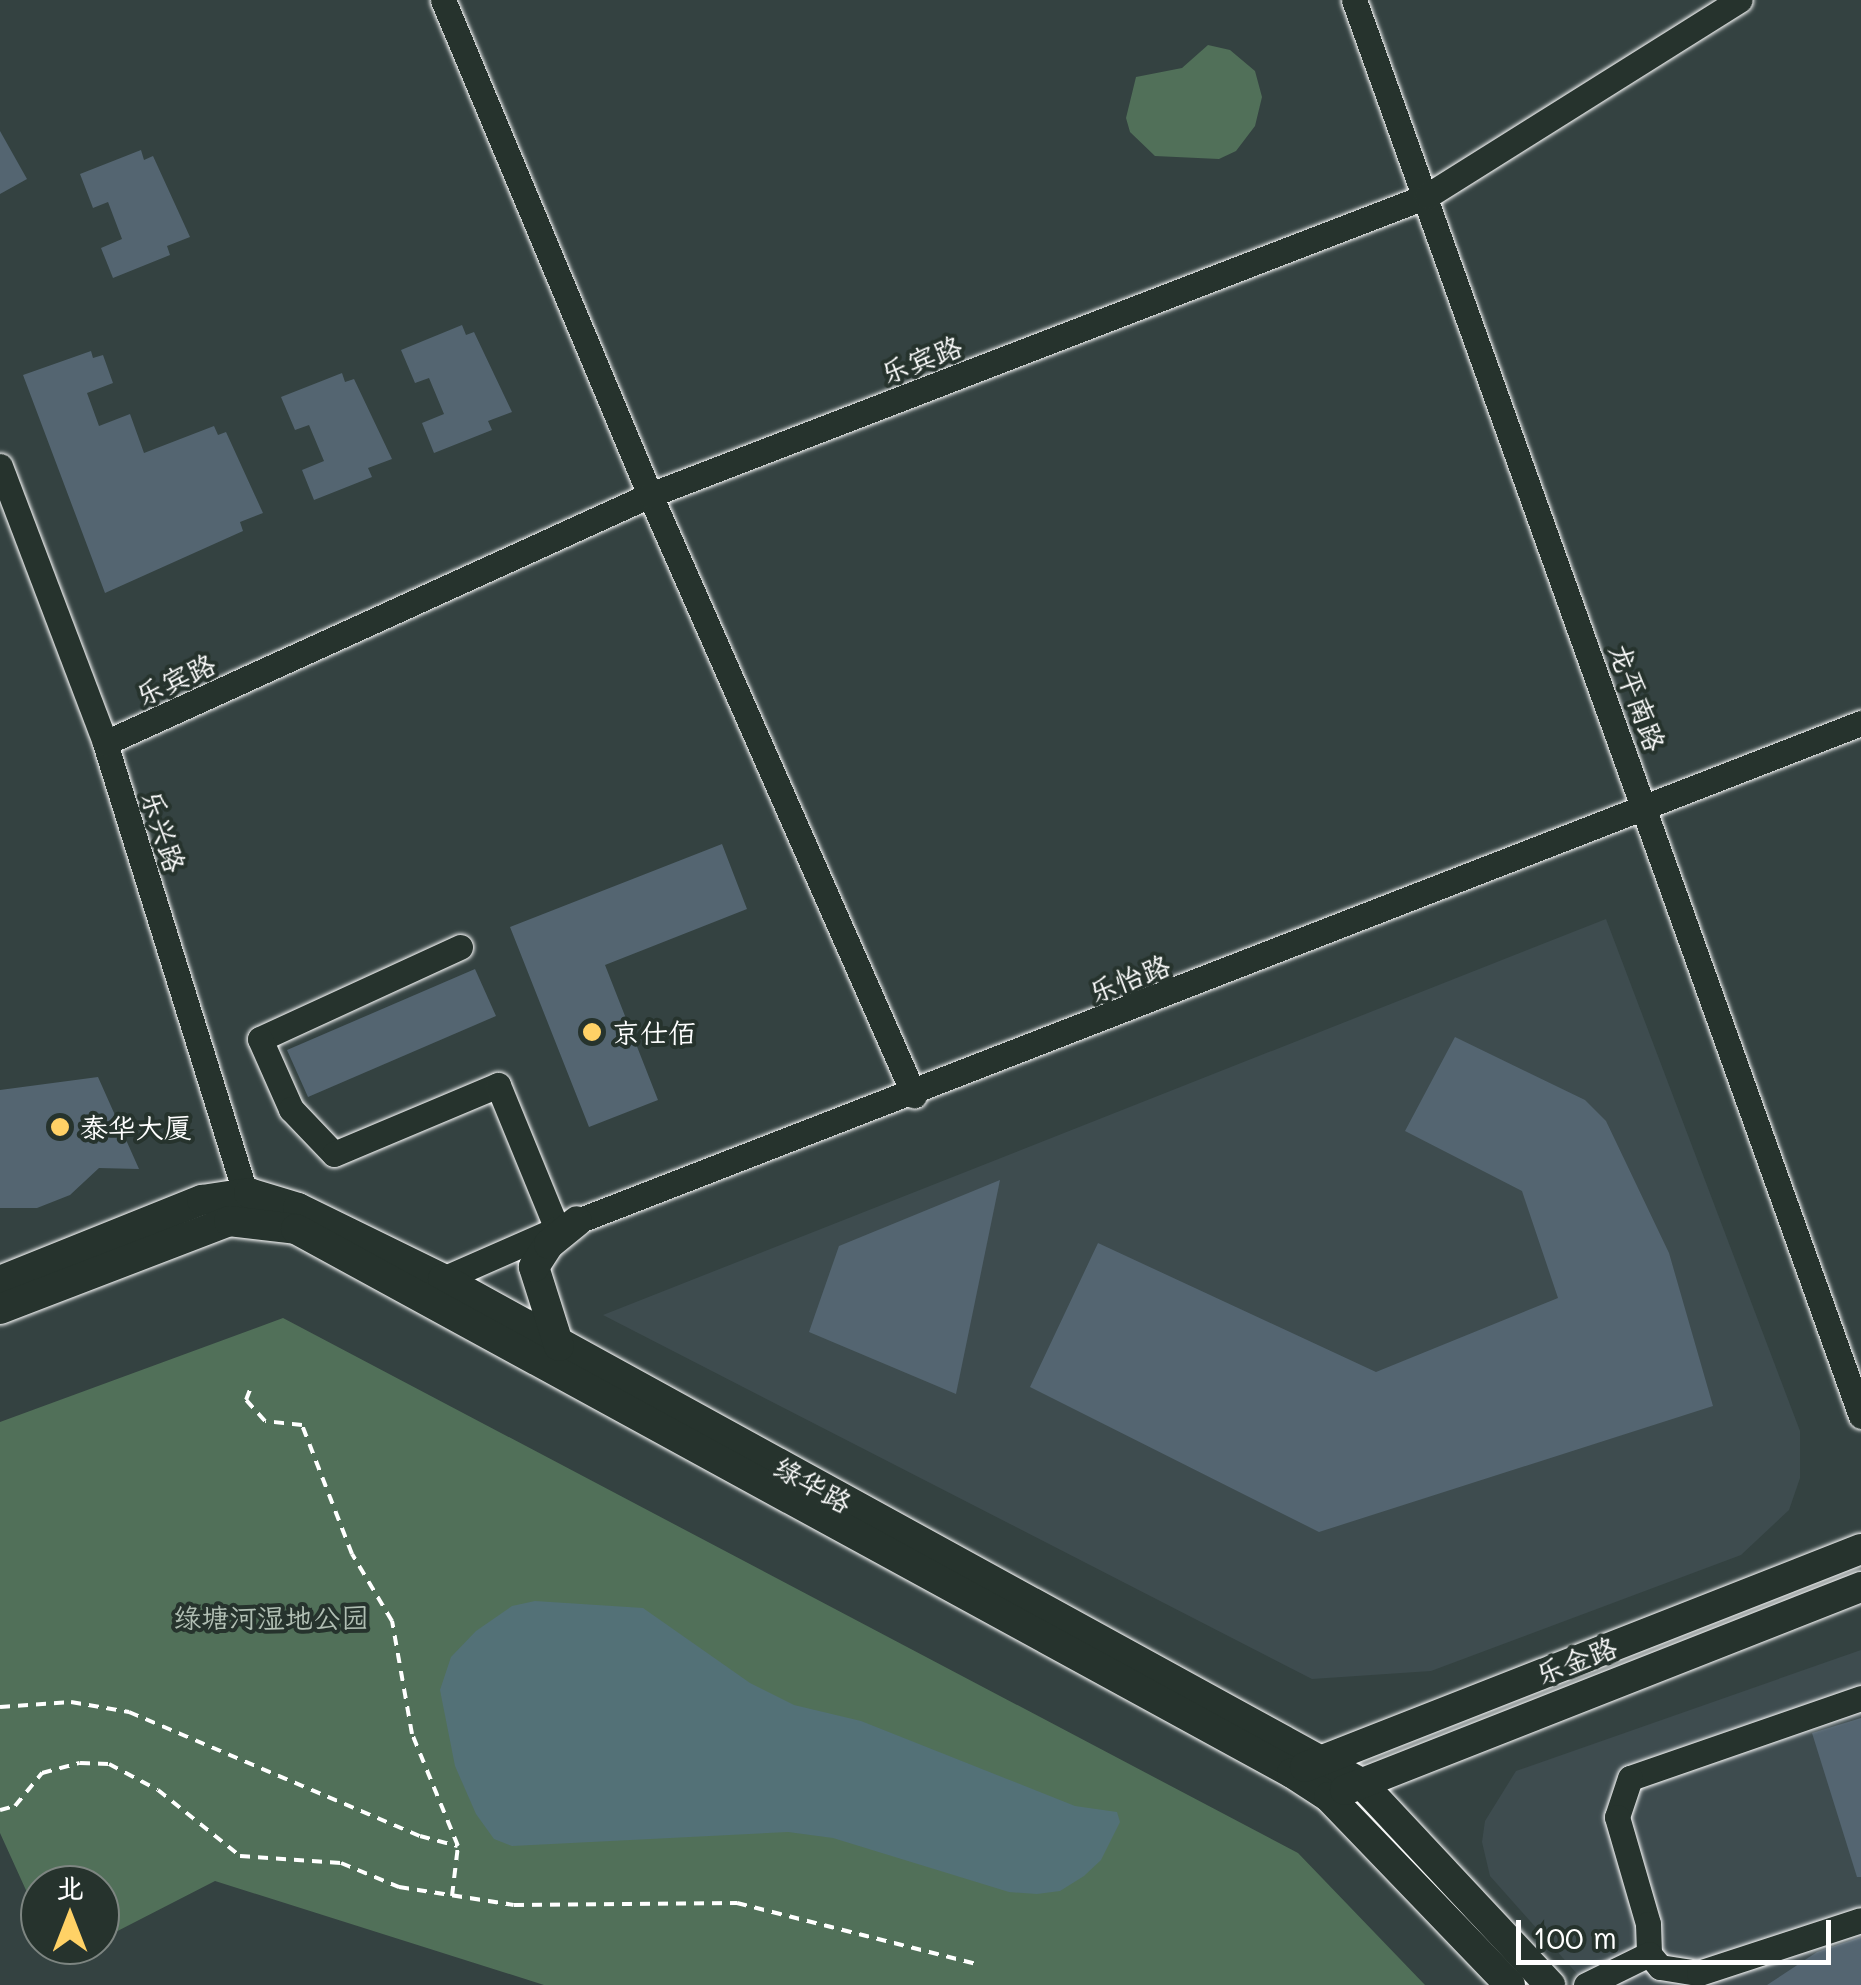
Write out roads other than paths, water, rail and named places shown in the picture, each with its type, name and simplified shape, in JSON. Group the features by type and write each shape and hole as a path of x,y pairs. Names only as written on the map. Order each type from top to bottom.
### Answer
{"main road":[{"name":"绿华路","path":"0,1281 202,1200 298,1208 435,1290 1305,1767 1361,1784 1550,1985"},
{"name":"绿华路","path":"0,1309 251,1207"},
{"path":"559,1346 534,1267 567,1225"},
{"name":"绿华路","path":"435,1290 559,1346 1305,1767 1329,1797 1510,1985"},
{"name":"乐金路","path":"1305,1767 1861,1548"},
{"name":"乐金路","path":"1329,1797 1861,1587"}],"street":[{"path":"444,0 650,495 914,1094"},
{"name":"龙平南路","path":"1354,0 1861,1416"},
{"name":"乐宾路","path":"105,743 650,495 1427,196 1740,0"},
{"name":"乐兴路","path":"0,466 105,743 251,1207"},
{"name":"乐怡路","path":"435,1290 567,1225 914,1094 1861,723"},
{"path":"460,947 260,1039 291,1109 334,1154 498,1085 567,1225"},
{"path":"1861,1698 1630,1778 1617,1817 1648,1924 1649,1954 1660,1966 1699,1974 1861,1920"},
{"path":"1586,1985 1649,1954"}],"water":[{"path":"535,1601 643,1608 750,1683 794,1705 861,1721 1075,1806 1117,1812 1120,1822 1101,1860 1084,1876 1060,1891 1037,1894 1009,1892 833,1838 788,1832 512,1846 494,1839 476,1814 455,1766 440,1690 451,1657 476,1631 512,1606"}],"place":[{"name":"京仕佰","path":"592,1032"},
{"name":"泰华大厦","path":"60,1127"}],"park label":[{"name":"绿塘河湿地公园","path":"271,1617"}]}
